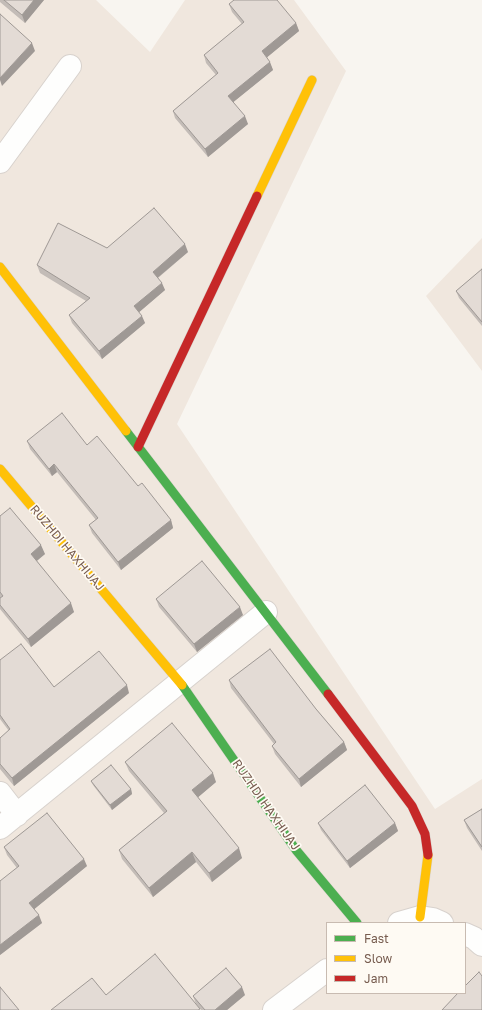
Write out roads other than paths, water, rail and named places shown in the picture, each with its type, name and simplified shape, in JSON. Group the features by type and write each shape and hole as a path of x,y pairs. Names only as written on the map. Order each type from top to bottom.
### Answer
{"street":[{"path":"0,162 70,66"},
{"path":"138,447 312,80"},
{"path":"0,267 266,612 412,806 425,834 429,860 420,917"},
{"name":"RUZHDI HAXHIJAJ","path":"0,469 180,682 296,850 356,922"},
{"path":"0,828 266,612"},
{"path":"0,793 17,815"},
{"path":"402,922 420,917 433,919 440,922"},
{"path":"274,1010 326,971"}]}
